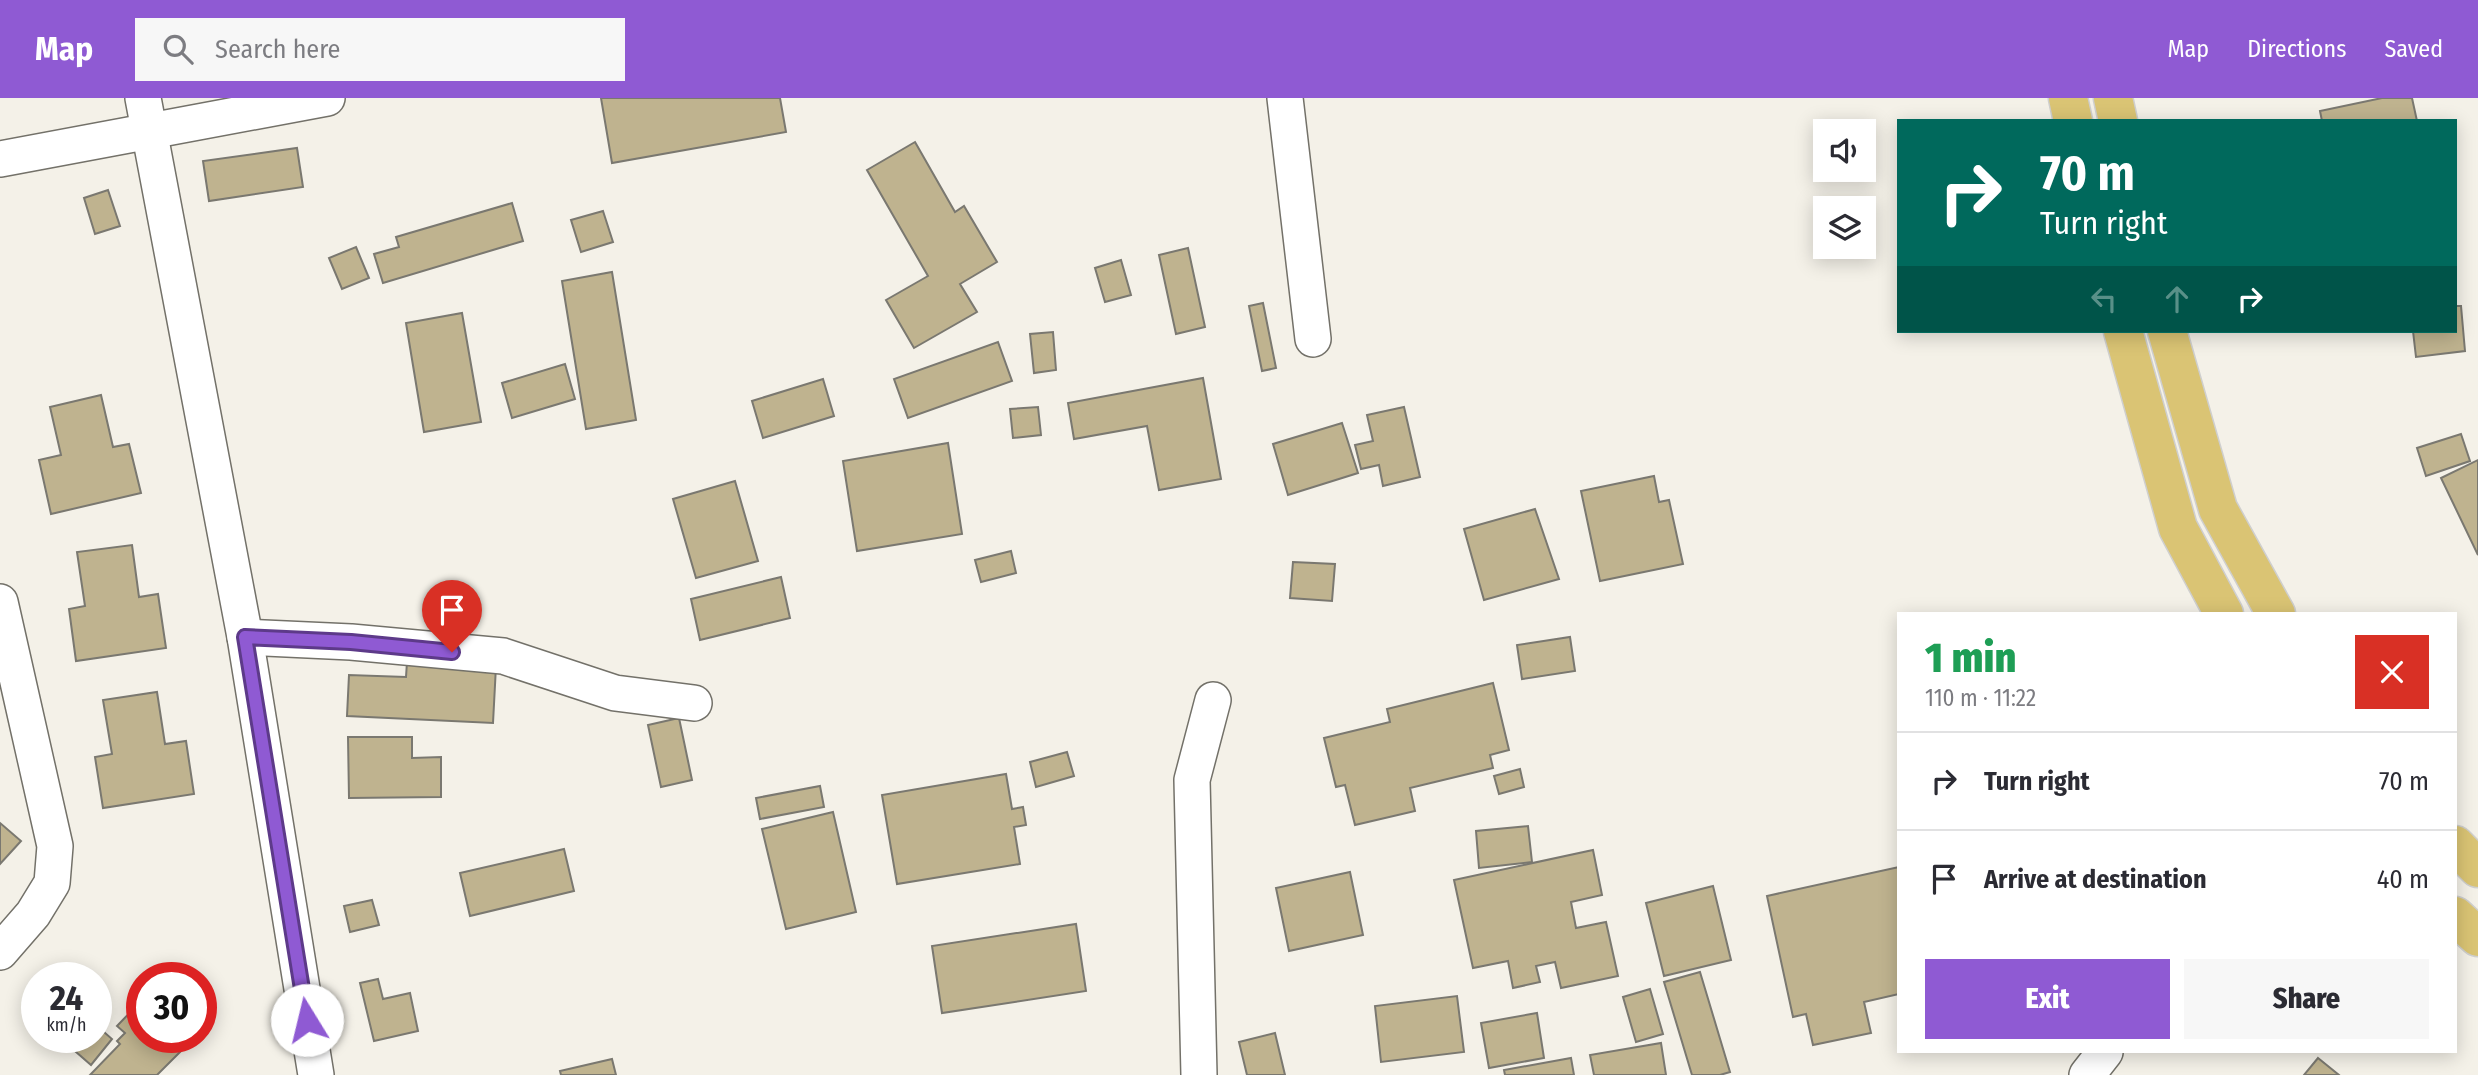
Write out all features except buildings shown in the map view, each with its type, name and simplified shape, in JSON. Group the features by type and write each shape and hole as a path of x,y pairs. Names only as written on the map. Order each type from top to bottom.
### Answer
{"main road":[{"path":"2068,98 2073,119"},
{"path":"2113,98 2118,119"},
{"path":"2124,333 2178,528 2223,612"},
{"path":"2168,333 2218,509 2275,612"},
{"path":"2457,847 2478,868"},
{"path":"2457,918 2478,937"}],"street":[{"path":"0,159 146,114 327,98"},
{"path":"1285,98 1313,340"},
{"path":"146,114 245,637 316,1075"},
{"path":"0,602 55,846 52,883 33,914 0,952"},
{"path":"245,637 351,642 503,656 615,693 694,703"},
{"path":"1199,1075 1192,780 1213,700"},
{"path":"2087,1075 2104,1053"}],"route":[{"path":"307,1020 245,637 351,642 452,652"}]}
